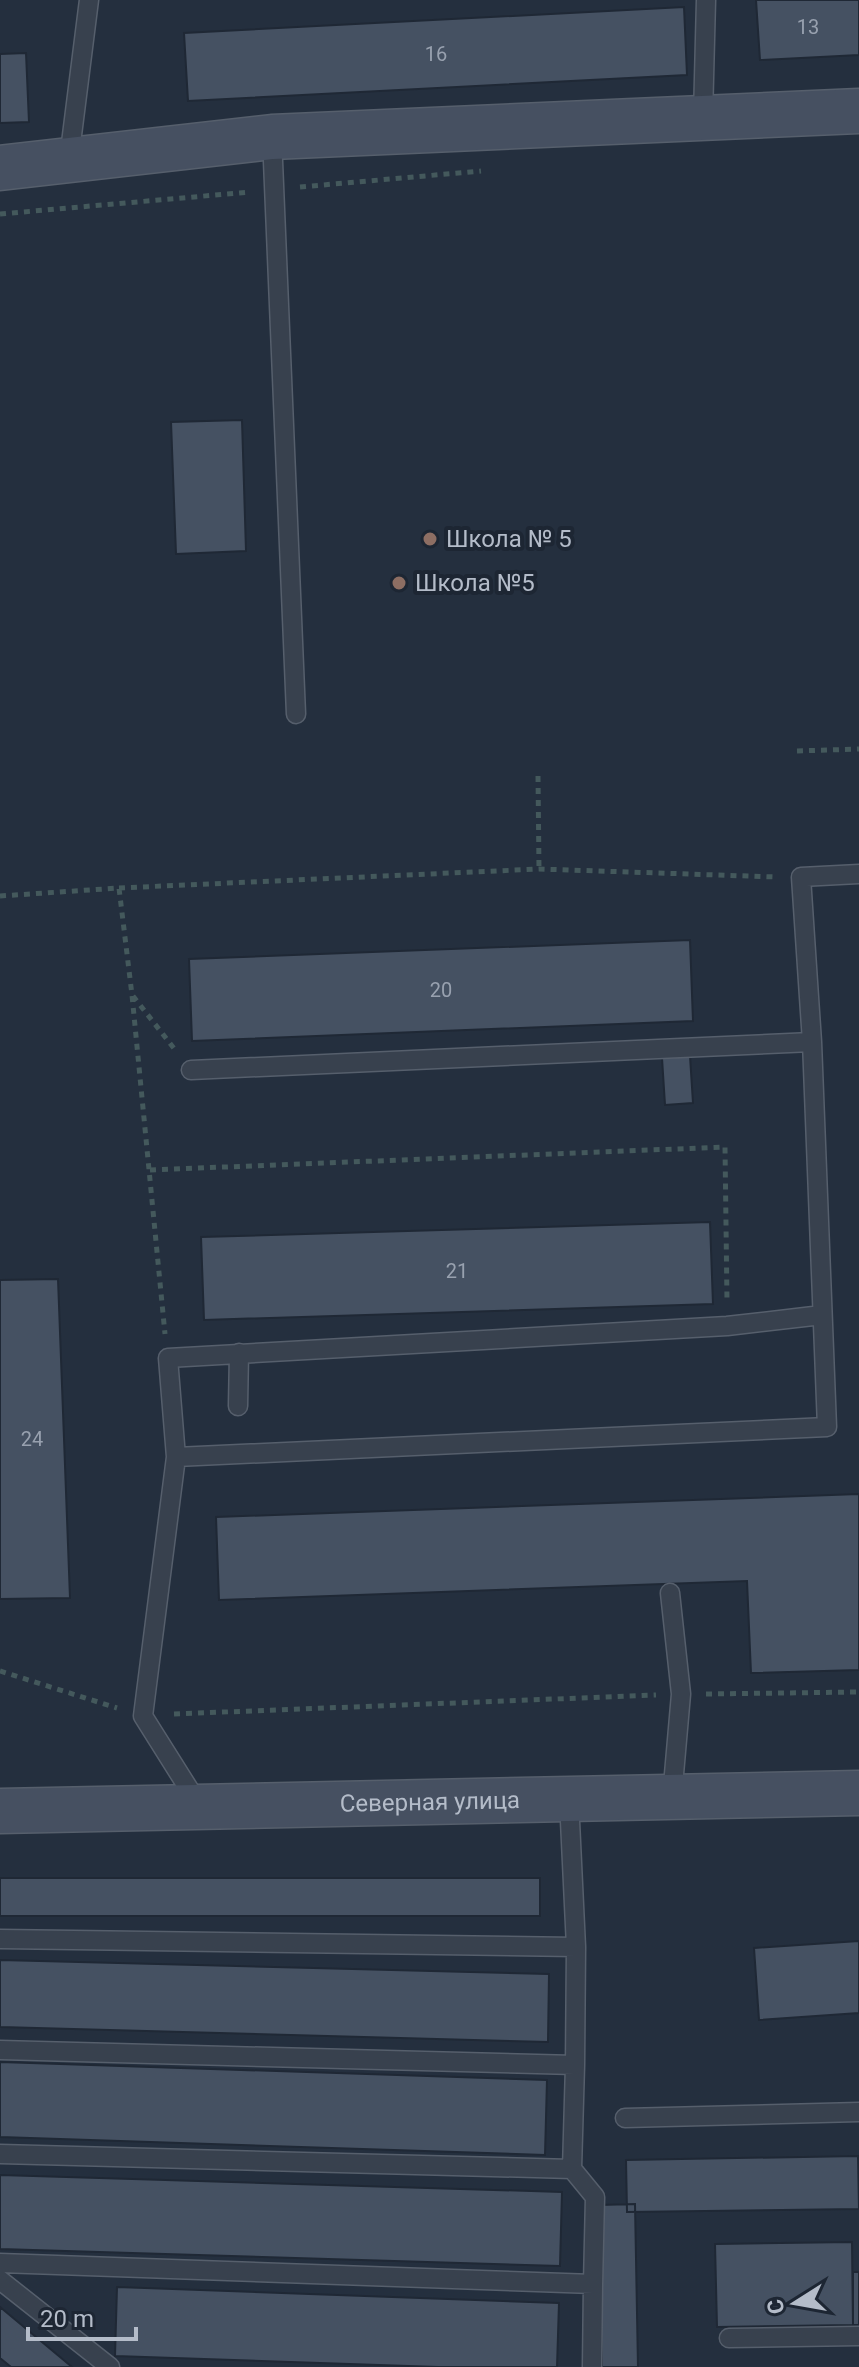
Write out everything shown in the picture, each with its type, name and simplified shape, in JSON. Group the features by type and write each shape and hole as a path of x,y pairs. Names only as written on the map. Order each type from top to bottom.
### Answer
{"street":[{"path":"0,168 272,137 859,111"},
{"name":"Северная улица","path":"0,1811 859,1793"}],"lane":[{"path":"69,159 89,0"},
{"path":"703,117 706,0"},
{"path":"272,137 296,714"},
{"path":"176,1457 827,1427 812,1042 801,877 859,874"},
{"path":"191,1070 812,1042"},
{"path":"200,1807 143,1716 176,1457 168,1358 727,1326 822,1315"},
{"path":"238,1406 239,1353"},
{"path":"670,1593 681,1694 672,1797"},
{"path":"569,1800 576,1947 572,2169 595,2197 592,2367"},
{"path":"0,1939 576,1947"},
{"path":"0,2050 575,2065"},
{"path":"625,2118 859,2112"},
{"path":"0,2154 572,2169"},
{"path":"0,2263 593,2284"},
{"path":"0,2280 110,2367"},
{"path":"729,2338 859,2336"}],"path":[{"path":"0,214 495,170"},
{"path":"797,751 859,749"},
{"path":"538,776 539,869"},
{"path":"0,896 539,869 801,877"},
{"path":"119,888 168,1358"},
{"path":"132,995 191,1070"},
{"path":"150,1170 725,1147 727,1326"},
{"path":"0,1671 143,1716 681,1694 859,1692"}],"building":[{"path":"756,0 859,0 859,55 760,60"},
{"path":"684,7 687,75 188,101 184,33"},
{"path":"26,53 29,122 0,123 0,54"},
{"path":"242,420 246,551 176,554 171,422"},
{"path":"690,940 693,1021 192,1041 189,959"},
{"path":"690,1056 693,1103 665,1105 662,1058"},
{"path":"710,1222 713,1304 204,1320 201,1237"},
{"path":"58,1279 70,1598 0,1599 0,1280"},
{"path":"859,1494 859,1670 751,1673 747,1581 219,1600 216,1517"},
{"path":"0,1878 540,1878 540,1916 0,1916"},
{"path":"859,1941 859,2013 759,2020 754,1948"},
{"path":"0,1960 549,1974 548,2042 0,2027"},
{"path":"0,2062 547,2080 545,2155 0,2137"},
{"path":"858,2156 859,2209 627,2212 626,2160"},
{"path":"0,2175 562,2192 560,2266 0,2249"},
{"path":"635,2204 638,2367 602,2367 599,2205"},
{"path":"852,2242 853,2325 717,2327 715,2244"},
{"path":"853,2272 859,2272 859,2325 853,2325"},
{"path":"117,2287 559,2303 557,2367 438,2367 115,2356"},
{"path":"0,2307 72,2367 11,2367 0,2358"}],"place":[{"name":"Школа № 5","path":"430,539"},
{"name":"Школа №5","path":"399,583"}]}
